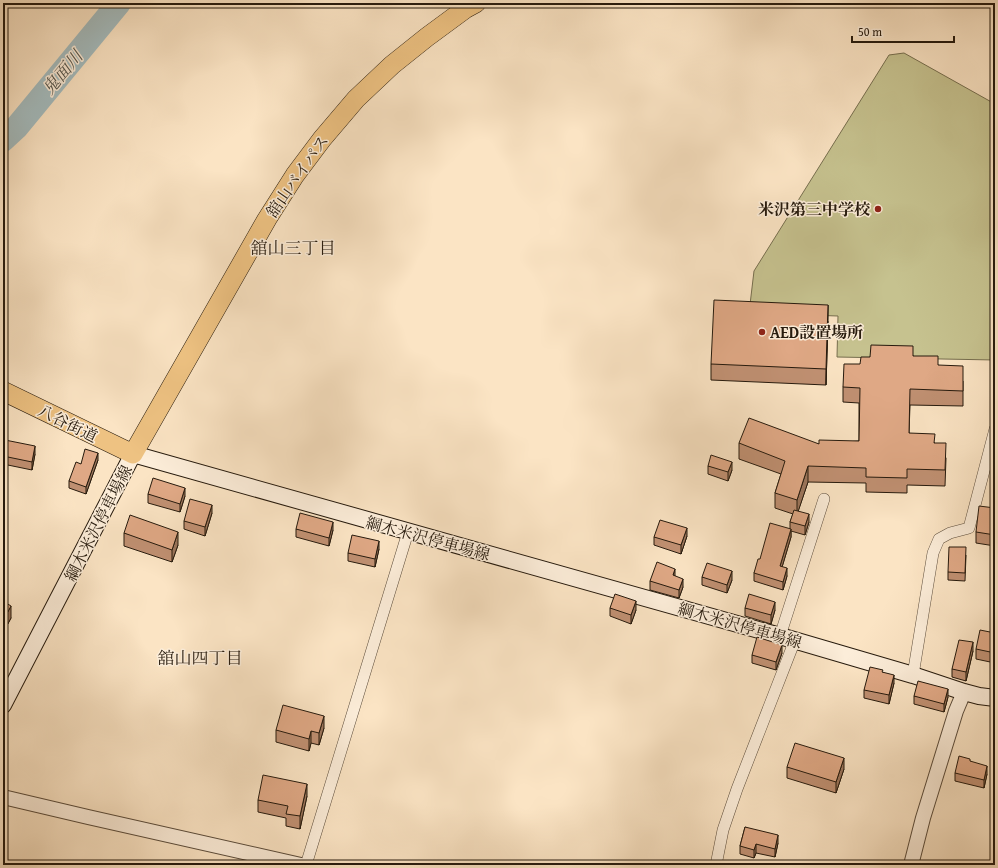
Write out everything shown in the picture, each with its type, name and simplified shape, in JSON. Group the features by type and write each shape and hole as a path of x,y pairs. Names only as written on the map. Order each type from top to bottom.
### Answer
{"highway":[{"name":"舘山バイパス","path":"133,454 267,219 295,175 322,139 356,99 392,65 427,37 476,3"},
{"name":"八谷街道","path":"3,391 133,454"}],"main road":[{"name":"綱木米沢停車場線","path":"3,705 133,454 788,638 913,675 964,692 995,698"}],"street":[{"path":"913,675 933,553 939,538 950,533 969,528 995,429"},
{"path":"716,865 723,830 788,638 824,499"},
{"path":"306,865 408,532"},
{"path":"911,865 923,818 956,711 964,692"},
{"path":"3,797 301,865"}],"shaded area":[{"path":"904,53 995,104 995,360 837,357 838,316 749,313 754,271 889,55"}],"building":[{"path":"714,300 828,305 826,369 711,364"},
{"path":"871,345 913,346 913,356 938,356 938,365 963,366 963,391 910,389 909,433 935,434 934,443 946,443 945,470 907,469 907,478 866,477 866,468 808,466 797,500 775,493 785,461 739,443 749,418 819,444 819,440 859,441 860,388 843,387 844,364 860,364 861,357 870,357"},
{"path":"5,440 35,446 32,462 3,456"},
{"path":"85,449 98,453 86,487 69,481 76,462 81,464"},
{"path":"711,455 732,462 728,472 708,466"},
{"path":"153,478 185,488 180,504 148,494"},
{"path":"190,499 212,505 205,527 184,521"},
{"path":"979,506 995,508 995,535 976,532"},
{"path":"794,510 809,514 805,526 790,522"},
{"path":"300,513 333,522 329,538 296,529"},
{"path":"130,515 178,532 172,550 124,533"},
{"path":"660,520 687,528 681,545 654,537"},
{"path":"770,523 791,529 780,566 787,568 783,582 754,573 758,559 760,559"},
{"path":"352,535 379,541 375,559 348,553"},
{"path":"949,547 966,547 965,573 948,572"},
{"path":"657,562 675,569 673,575 683,579 679,590 650,581"},
{"path":"707,563 732,571 727,585 702,577"},
{"path":"615,594 636,601 631,615 610,608"},
{"path":"749,594 775,602 771,615 745,608"},
{"path":"3,601 11,606 4,619 3,618"},
{"path":"980,630 995,633 995,653 976,649"},
{"path":"757,637 782,645 776,662 752,655"},
{"path":"959,640 973,642 966,672 952,669"},
{"path":"870,667 883,670 882,672 894,675 889,695 864,690"},
{"path":"918,681 948,689 944,704 914,696"},
{"path":"283,705 324,716 319,733 311,731 309,739 276,730"},
{"path":"795,743 844,758 836,782 787,767"},
{"path":"959,756 987,766 984,780 955,773"},
{"path":"263,775 307,784 300,816 286,814 288,806 258,800"},
{"path":"745,827 778,835 775,849 756,844 754,850 740,846"}],"waterway":[{"name":"鬼面川","path":"3,140 16,128 119,3"}],"place":[{"name":"米沢第三中学校","path":"878,209"},
{"name":"AED設置場所","path":"762,332"}],"district":[{"name":"舘山三丁目","path":"293,247"},
{"name":"舘山四丁目","path":"200,657"}]}
